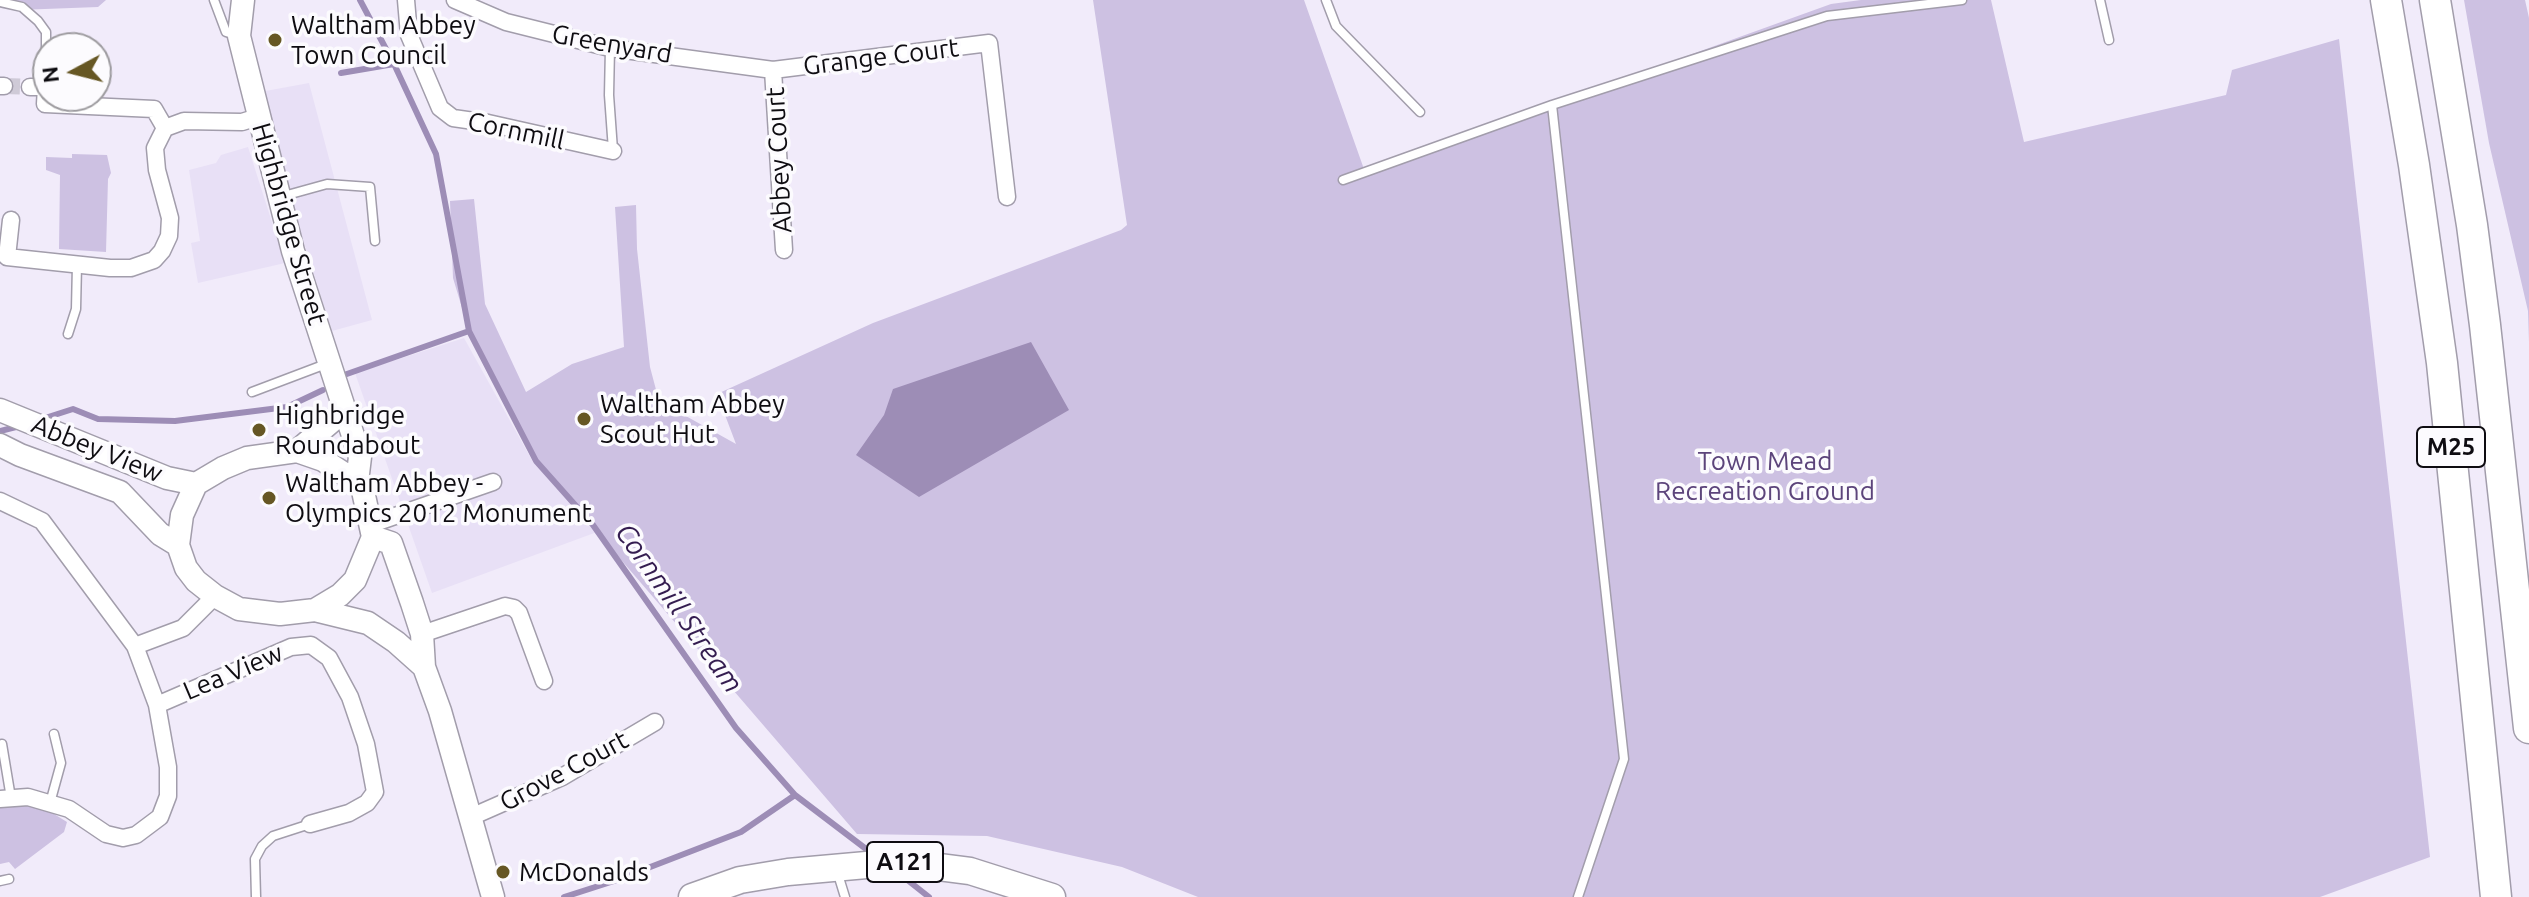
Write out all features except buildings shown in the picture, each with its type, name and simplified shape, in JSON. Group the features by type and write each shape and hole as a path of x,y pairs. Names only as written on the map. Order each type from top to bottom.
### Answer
{"highway":[{"name":"M25","path":"2386,0 2412,150 2442,363 2496,897"},
{"name":"M25","path":"2435,0 2484,311 2529,728"}],"main road":[{"name":"Highbridge Street","path":"242,2 239,36 258,117 328,364 360,457 357,482"},
{"name":"Abbey View","path":"0,410 167,478 196,484"},
{"path":"297,451 345,410"},
{"name":"Abbey View","path":"10,450 120,492 160,534 178,545"},
{"path":"315,610 340,595 355,580 372,530 363,491 357,482 323,460 297,451 247,458 196,484 182,515 178,545 186,568 196,581 239,609 280,614 315,610 368,623 424,667"},
{"path":"372,530 391,543 422,634 424,667 493,897"},
{"name":"A121","path":"692,897 740,880 835,866 900,862 970,871 1052,897"}],"street":[{"name":"Cornmill","path":"406,0 409,35 440,108 453,118 613,151"},
{"name":"Greenyard","path":"455,0 506,22 610,48 773,70"},
{"name":"Grange Court","path":"773,70 989,43 1007,197"},
{"name":"Abbey Court","path":"773,70 784,250"},
{"path":"112,107 154,109 165,128"},
{"path":"11,220 7,257 131,268 154,260 169,236 170,218 157,170 155,148 165,128 184,121 242,122 258,117"},
{"path":"372,530 493,482"},
{"path":"0,501 42,521 135,646 157,705 168,767 168,796 160,817 136,835 123,838 106,834 69,809 28,797 6,799"},
{"path":"135,646 183,628 215,596"},
{"path":"422,634 505,606 514,608 519,613 544,681"},
{"name":"Lea View","path":"157,705 291,647 311,645 329,658 354,709 366,744 375,792 367,803 349,813 310,824"},
{"name":"Grove Court","path":"471,817 562,777 655,722"}],"lane":[{"name":"Highbridge Street","path":"214,0 226,32 239,36"},
{"path":"1326,0 1336,26 1420,112"},
{"path":"1343,180 1552,105 1827,16 1962,0"},
{"path":"2100,0 2109,40"},
{"path":"0,2 22,7 46,32"},
{"path":"610,48 613,151"},
{"path":"1552,105 1624,759 1578,897"},
{"path":"279,197 327,184 370,187 375,241"},
{"path":"68,334 76,309 77,265"},
{"path":"252,392 328,364"},
{"path":"50,803 61,763 54,734"},
{"path":"2,744 6,799"},
{"path":"256,897 255,859 262,846 273,836 310,824"},
{"path":"835,866 845,897"}],"shaded area":[{"path":"309,83 372,320 332,331 260,92"},
{"path":"248,147 285,263 198,283 191,243 200,241 189,170 216,163 221,155"},
{"path":"464,338 533,462 597,532 432,593 355,373"},
{"path":"1031,342 1069,410 919,497 856,455 884,415 893,389"}],"green space":[{"path":"0,0 106,0 98,7 18,10 0,6"},
{"name":"Town Mead Recreation Ground","path":"1093,0 1304,0 1365,172 1831,4 1861,0 1991,0 2024,142 2226,95 2232,70 2339,39 2430,857 2320,897 1198,897 1122,867 987,836 857,834 536,461 469,331 453,278 450,201 474,199 485,304 526,392 572,364 624,347 615,207 636,205 637,249 650,367 659,401 736,444 717,394 873,323 1121,230 1127,225"},
{"path":"2464,0 2525,0 2529,18 2529,342 2528,311 2489,143"},
{"path":"72,154 107,155 111,173 108,179 106,252 59,249 60,175 46,170 46,157 72,158"},
{"path":"24,804 46,809 67,822 64,832 15,869 9,862 0,864 0,805"}],"waterway":[{"name":"Cornmill Stream","path":"360,0 436,154 469,331 536,461 593,525 736,728 795,795 874,855"},
{"name":"Cornmill Stream","path":"341,73 394,64"},
{"path":"344,375 469,331"},
{"path":"42,419 73,409 98,419 175,421 287,407 323,390"},
{"path":"0,431 20,426"},
{"path":"564,897 741,832 795,795"},
{"name":"Cornmill Stream","path":"896,871 929,897"}],"tunnel":[{"path":"4,86 30,87"}],"place":[{"name":"Waltham Abbey Town Council","path":"275,40"},
{"name":"Waltham Abbey Scout Hut","path":"584,419"},
{"name":"Highbridge Roundabout","path":"259,430"},
{"name":"Waltham Abbey - Olympics 2012 Monument","path":"269,498"},
{"name":"McDonalds","path":"503,872"}]}
